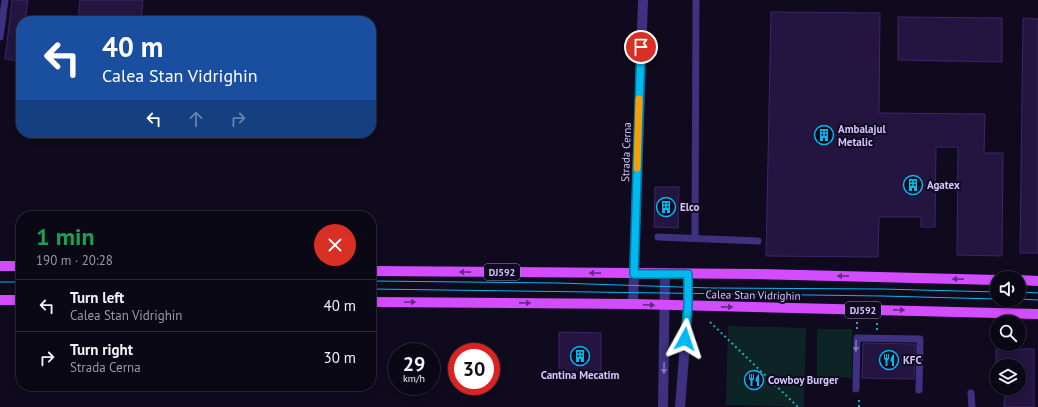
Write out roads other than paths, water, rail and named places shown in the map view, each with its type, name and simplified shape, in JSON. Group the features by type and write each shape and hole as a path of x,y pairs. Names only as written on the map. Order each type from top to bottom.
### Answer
{"main road":[{"path":"0,266 16,266"},
{"name":"Calea Stan Vidrighin","path":"376,270 990,280"},
{"path":"1026,280 1038,281"},
{"path":"0,300 16,300"},
{"name":"Calea Stan Vidrighin","path":"376,302 633,304 1038,314"}],"street":[{"name":"Strada Cerna","path":"633,304 643,0"},
{"path":"663,407 665,274"},
{"path":"680,407 688,306 688,274"}],"lane":[{"path":"0,37 5,0"},
{"path":"695,238 696,0"},
{"path":"658,237 758,241"},
{"path":"856,389 856,338 920,339 919,390"},
{"path":"971,393 972,407"}],"tram line":[{"path":"376,281 558,283 711,288 882,289 990,292"},
{"path":"0,282 16,282"},
{"path":"376,289 990,299"},
{"path":"1026,292 1038,293"},
{"path":"1026,299 1038,300"}],"place":[{"name":"Ambalajul Metalic","path":"824,135"},
{"name":"Agatex","path":"913,185"},
{"name":"Elco","path":"666,207"},
{"name":"Cantina Mecatim","path":"580,356"},
{"name":"KFC","path":"889,360"},
{"name":"Cowboy Burger","path":"754,380"}]}
